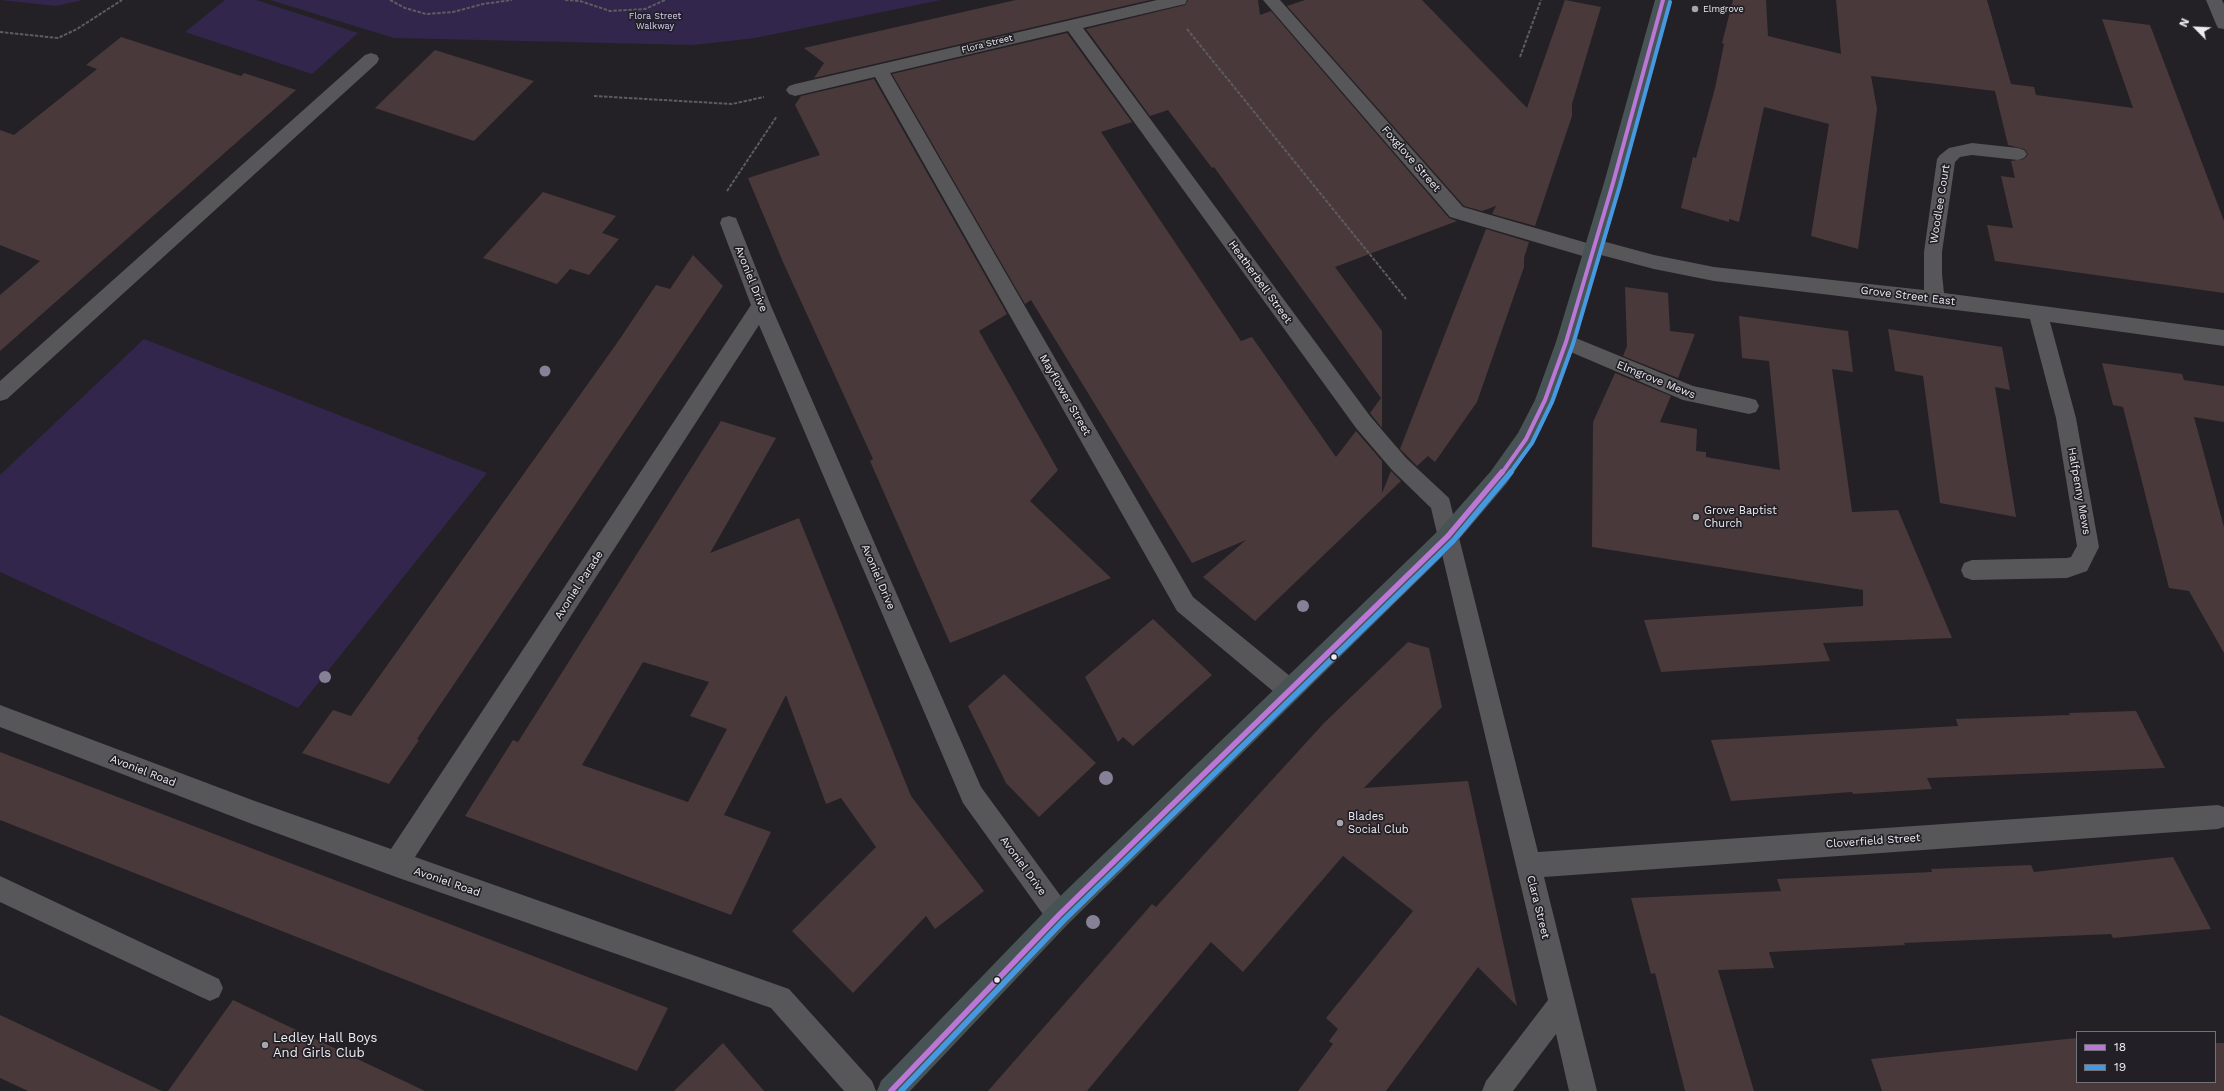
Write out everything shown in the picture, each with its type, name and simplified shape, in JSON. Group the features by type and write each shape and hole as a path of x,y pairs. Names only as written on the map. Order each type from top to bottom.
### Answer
{"main road":[{"path":"891,1091 1059,915 1288,689 1448,536 1499,477 1526,439 1545,400 1566,342 1594,249 1663,0"}],"street":[{"name":"Foxglove Street","path":"1271,0 1457,212 1594,249"},
{"path":"2214,0 2224,24"},
{"name":"Flora Street","path":"795,90 1172,1"},
{"name":"Heatherbell Street","path":"1071,24 1363,422 1399,464 1441,504 1448,536"},
{"path":"0,393 371,59"},
{"name":"Mayflower Street","path":"880,70 1185,604 1288,689"},
{"name":"Woodlee Court","path":"1935,299 1932,274 1933,252 1946,159 1955,152 1972,149 2018,154"},
{"name":"Avoniel Drive","path":"729,223 761,306 972,795 1059,915"},
{"name":"Grove Street East","path":"1594,249 1714,274 1935,299 2224,338"},
{"name":"Avoniel Parade","path":"396,864 761,306"},
{"name":"Halfpenny Mews","path":"1972,570 2067,568 2079,564 2088,547 2066,418 2038,313"},
{"name":"Elmgrove Mews","path":"1566,342 1690,394 1749,406"},
{"name":"Clara Street","path":"1448,536 1583,1091"},
{"name":"Avoniel Road","path":"0,716 252,812 396,864 780,998 862,1091"},
{"name":"Cloverfield Street","path":"1528,864 2218,817"},
{"path":"0,889 210,988"},
{"path":"1496,1091 1561,1004"}],"path":[{"path":"0,32 58,38 77,29 122,0"},
{"path":"390,0 405,8 426,14 453,12 483,4 512,0"},
{"path":"565,0 580,1 610,11 645,9 665,0"},
{"path":"1520,57 1541,0"},
{"path":"1172,1 1406,299"},
{"path":"594,96 732,104 795,90"},
{"path":"729,223 724,200 732,181 795,90"}],"green space":[{"path":"0,0 83,0 56,6"},
{"path":"225,0 256,0 358,33 312,74 185,32"},
{"name":"Flora Street Walkway","path":"270,0 941,0 755,38 694,45 394,38"},
{"path":"144,339 487,473 298,708 0,572 0,475"}],"building":[{"path":"1016,0 1150,0 814,78 824,63 804,48"},
{"path":"1188,0 1258,0 1260,15 1271,11 1449,218 1457,221 1335,267 1382,331 1382,428 1370,413 1381,398 1214,167 1212,168 1168,110 1150,116 1086,29 1185,5"},
{"path":"1305,0 1422,0 1527,108 1565,0 1601,7 1572,104 1572,116 1535,226 1492,214 1496,206 1482,211 1464,206 1287,6"},
{"path":"1733,0 1766,0 1768,36 1841,54 1836,0 1987,0 2011,84 2034,87 2036,95 2133,108 2102,19 2150,25 2224,221 2224,293 1995,261 1987,225 2013,228 2001,176 2015,178 2011,161 2024,159 2028,154 2024,149 2008,145 1995,91 1871,76 1877,109 1858,249 1811,236 1829,124 1764,107 1739,222 1729,219 1729,222 1681,208 1693,157 1696,158 1715,88 1724,44 1722,43"},
{"path":"1067,33 1132,122 1101,132 1241,341 1252,337 1336,457 1356,431 1382,461 1382,493 1391,471 1401,481 1255,621 1203,577 1246,540 1192,563 1031,300 1025,304 892,74"},
{"path":"121,37 241,76 244,73 296,90 0,351 0,295 40,261 0,245 0,130 14,135 97,69 86,65"},
{"path":"435,50 534,81 474,141 375,108"},
{"path":"874,79 1007,314 979,331 1058,470 1030,501 1111,578 950,643 870,461 873,459 783,262 748,178 820,155 795,105 801,96"},
{"path":"543,192 616,216 602,233 619,239 589,275 570,269 557,284 483,258"},
{"path":"1486,229 1529,242 1524,258 1524,267 1477,402 1435,462 1428,456 1417,466 1400,449"},
{"path":"693,255 723,286 417,739 419,740 389,784 302,753 333,710 351,716 617,343 656,285 670,289"},
{"path":"1625,287 1668,293 1670,331 1695,334 1678,378 1623,356 1627,346"},
{"path":"1739,316 1848,331 1853,372 1832,369 1852,512 1898,510 1952,638 1823,643 1830,661 1661,672 1644,620 1863,606 1863,590 1592,547 1593,422 1615,373 1671,396 1660,422 1697,429 1696,451 1706,452 1706,457 1780,470 1769,361 1742,358"},
{"path":"1888,329 2002,347 2010,390 1995,387 2016,517 1940,503 1923,376 1895,371"},
{"path":"2102,363 2182,374 2184,380 2224,386 2224,422 2194,417 2224,527 2224,653 2189,591 2169,588 2123,407 2113,405"},
{"path":"721,421 776,438 710,553 799,518 911,796 984,891 935,929 926,916 853,993 792,931 876,847 841,798 826,804 786,695 724,815 771,832 731,915 465,816 513,740 518,742","holes":["643,662 709,682 690,716 727,729 688,802 582,765"]},
{"path":"1153,619 1212,675 1133,746 1123,737 1118,742 1085,677"},
{"path":"1408,642 1429,648 1442,707 1364,788 1468,781 1517,1006 1478,967 1386,1091 1298,1091 1333,1044 1329,1041 1338,1029 1326,1018 1413,911 1343,856 1243,972 1211,942 1087,1091 988,1091 1152,904 1156,907 1324,723"},
{"path":"1004,674 1096,763 1039,817 1006,783 968,706"},
{"path":"2136,711 2165,768 1927,778 1932,789 1853,794 1852,792 1731,801 1711,740 1958,726 1956,719"},
{"path":"0,752 668,1008 637,1071 0,820"},
{"path":"2173,857 2211,929 2113,938 2111,934 1904,943 1905,945 1769,952 1774,968 1718,970 1754,1091 1685,1091 1655,973 1651,974 1631,898 1781,891 1777,879 1932,872 1931,869 2031,865 2034,872"},
{"name":"Ledley Hall Boys And Girls Club","path":"233,1000 425,1091 168,1091"},
{"path":"0,1015 162,1091 28,1091 0,1078"},
{"path":"2076,1038 2076,1083 2216,1083 2216,1043 2224,1043 2224,1091 1882,1091 1871,1059"},
{"path":"723,1043 764,1091 674,1091"}],"transit line":[{"name":"18","path":"891,1091 1059,915 1448,536 1499,477 1526,439 1545,400 1566,342 1613,183 1663,0"},
{"name":"19","path":"901,1091 1064,920 1453,541 1504,482 1532,443 1552,402 1573,344 1620,185 1670,2"}],"place":[{"name":"Elmgrove","path":"1695,9"},
{"name":"Grove Baptist Church","path":"1696,517"},
{"name":"Blades Social Club","path":"1340,823"},
{"name":"Ledley Hall Boys And Girls Club","path":"265,1045"}]}
